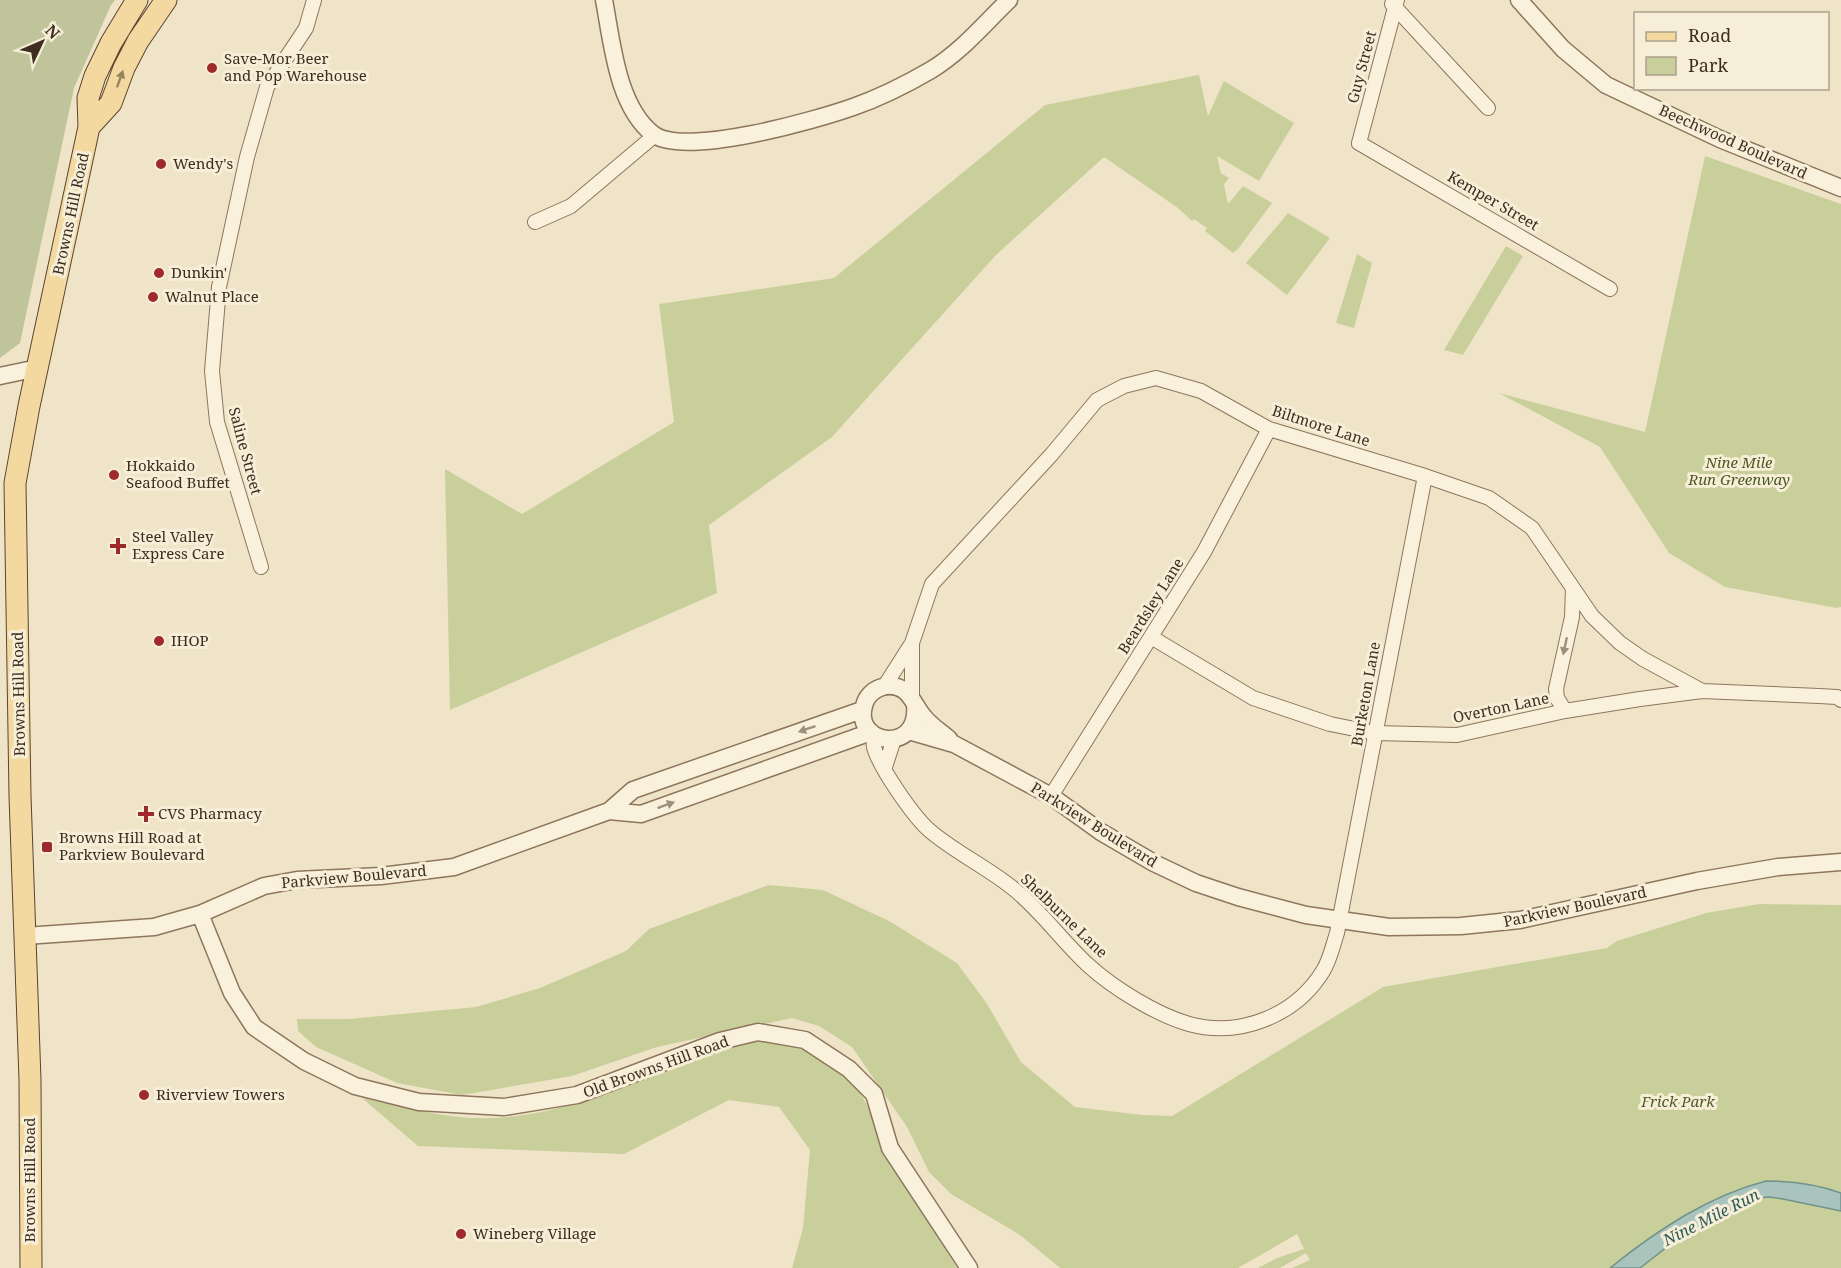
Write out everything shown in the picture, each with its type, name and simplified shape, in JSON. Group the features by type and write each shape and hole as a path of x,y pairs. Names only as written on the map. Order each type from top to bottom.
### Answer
{"main road":[{"name":"Browns Hill Road","path":"31,1268 29,1069 20,796 15,483 29,406 89,127 88,98 95,76 111,43 137,0"},
{"path":"89,127 111,103 124,68 140,38 166,0"}],"street":[{"name":"Saline Street","path":"261,567 217,422 212,371 219,287 247,157 267,87 306,28 314,0"},
{"path":"604,0 618,69 626,95 638,118 654,136 681,143 751,135 853,107 932,69 963,46 1009,0"},
{"name":"Beechwood Boulevard","path":"1519,0 1563,48 1606,85 1720,139 1841,188"},
{"path":"1394,3 1488,108"},
{"name":"Guy Street","path":"1359,143 1394,3"},
{"path":"535,222 571,206 654,136"},
{"name":"Kemper Street","path":"1359,143 1610,289"},
{"path":"0,376 38,368"},
{"name":"Biltmore Lane","path":"912,643 932,584 1052,454 1097,400 1124,386 1156,378 1201,391 1269,429 1425,476 1489,498 1532,528 1592,616 1620,643 1643,659 1702,691"},
{"name":"Beardsley Lane","path":"1051,796 1204,552 1269,429"},
{"name":"Burketon Lane","path":"1340,919 1425,476"},
{"path":"1564,711 1557,698 1556,689 1572,616 1573,588"},
{"name":"Overton Lane","path":"1151,637 1253,698 1329,724 1375,733 1457,735 1564,711 1702,691 1837,697 1841,700"},
{"path":"884,687 912,643"},
{"path":"885,767 901,735 914,723 916,715 913,702 912,643"},
{"name":"Parkview Boulevard","path":"25,936 154,927 201,914 264,886 297,880 381,876 454,867 609,811 633,790 862,710 870,694 884,687 899,688 926,719 954,744 1051,796 1101,832 1154,863 1196,883 1306,915 1389,927 1461,926 1520,920 1697,881 1778,867 1841,862"},
{"path":"862,710 866,726 872,733"},
{"name":"Parkview Boulevard","path":"609,811 641,814 872,733 886,739 901,735 954,744"},
{"name":"Shelburne Lane","path":"872,733 874,747 894,786 928,830 1016,891 1089,966 1124,992 1161,1013 1189,1024 1220,1028 1253,1025 1276,1015 1311,988 1325,969 1340,919"},
{"name":"Old Browns Hill Road","path":"201,914 232,993 254,1027 304,1061 355,1086 419,1102 504,1107 578,1095 720,1041 758,1032 805,1040 849,1069 874,1094 890,1148 969,1268"}],"green space":[{"path":"0,0 115,0 74,88 20,343 0,358"},
{"path":"1199,75 1208,116 1224,81 1294,123 1259,181 1217,156 1221,173 1229,178 1224,184 1228,204 1243,186 1272,203 1238,249 1233,253 1205,231 1207,228 1194,219 1192,221 1178,208 1104,157 996,255 832,437 709,525 717,593 450,710 445,469 522,514 674,422 659,304 834,278 1045,105"},
{"name":"Nine Mile Run Greenway","path":"1705,156 1841,204 1841,607 1725,587 1669,553 1600,447 1499,393 1645,432"},
{"path":"1288,213 1330,238 1287,295 1246,263"},
{"path":"1506,246 1523,256 1463,355 1444,350"},
{"path":"1357,254 1372,263 1354,328 1336,323"},
{"name":"Frick Park","path":"769,885 823,890 889,921 957,963 987,1004 1021,1062 1075,1107 1172,1116 1383,987 1607,948 1617,941 1706,913 1759,904 1841,905 1841,1268 1640,1268 1645,1264 1631,1268 1292,1268 1310,1260 1306,1253 1280,1268 1258,1268 1277,1258 1304,1249 1297,1234 1238,1268 1060,1268 1020,1235 951,1194 929,1172 907,1127 852,1047 819,1026 792,1018 657,1047 572,1076 462,1095 397,1083 316,1047 298,1031 297,1019 349,1019 476,1007 540,988 626,951 649,929"},
{"path":"762,1041 807,1050 848,1077 864,1099 898,1174 957,1268 792,1268 803,1228 810,1150 779,1107 729,1100 624,1154 418,1146 362,1098 459,1117 492,1118 523,1115 584,1101 701,1057 735,1046"}],"water":[{"name":"Nine Mile Run","path":"1766,1181 1823,1187 1841,1193 1841,1211 1783,1199 1759,1198 1707,1225 1685,1233 1640,1268 1610,1268 1664,1228 1703,1205"}],"place":[{"name":"Save-Mor Beer and Pop Warehouse","path":"212,68"},
{"name":"Wendy's","path":"161,164"},
{"name":"Dunkin'","path":"159,273"},
{"name":"Walnut Place","path":"153,297"},
{"name":"Hokkaido Seafood Buffet","path":"114,475"},
{"name":"Steel Valley Express Care","path":"118,546"},
{"name":"IHOP","path":"159,641"},
{"name":"CVS Pharmacy","path":"146,814"},
{"name":"Browns Hill Road at Parkview Boulevard","path":"47,847"},
{"name":"Riverview Towers","path":"144,1095"},
{"name":"Wineberg Village","path":"461,1234"}]}
